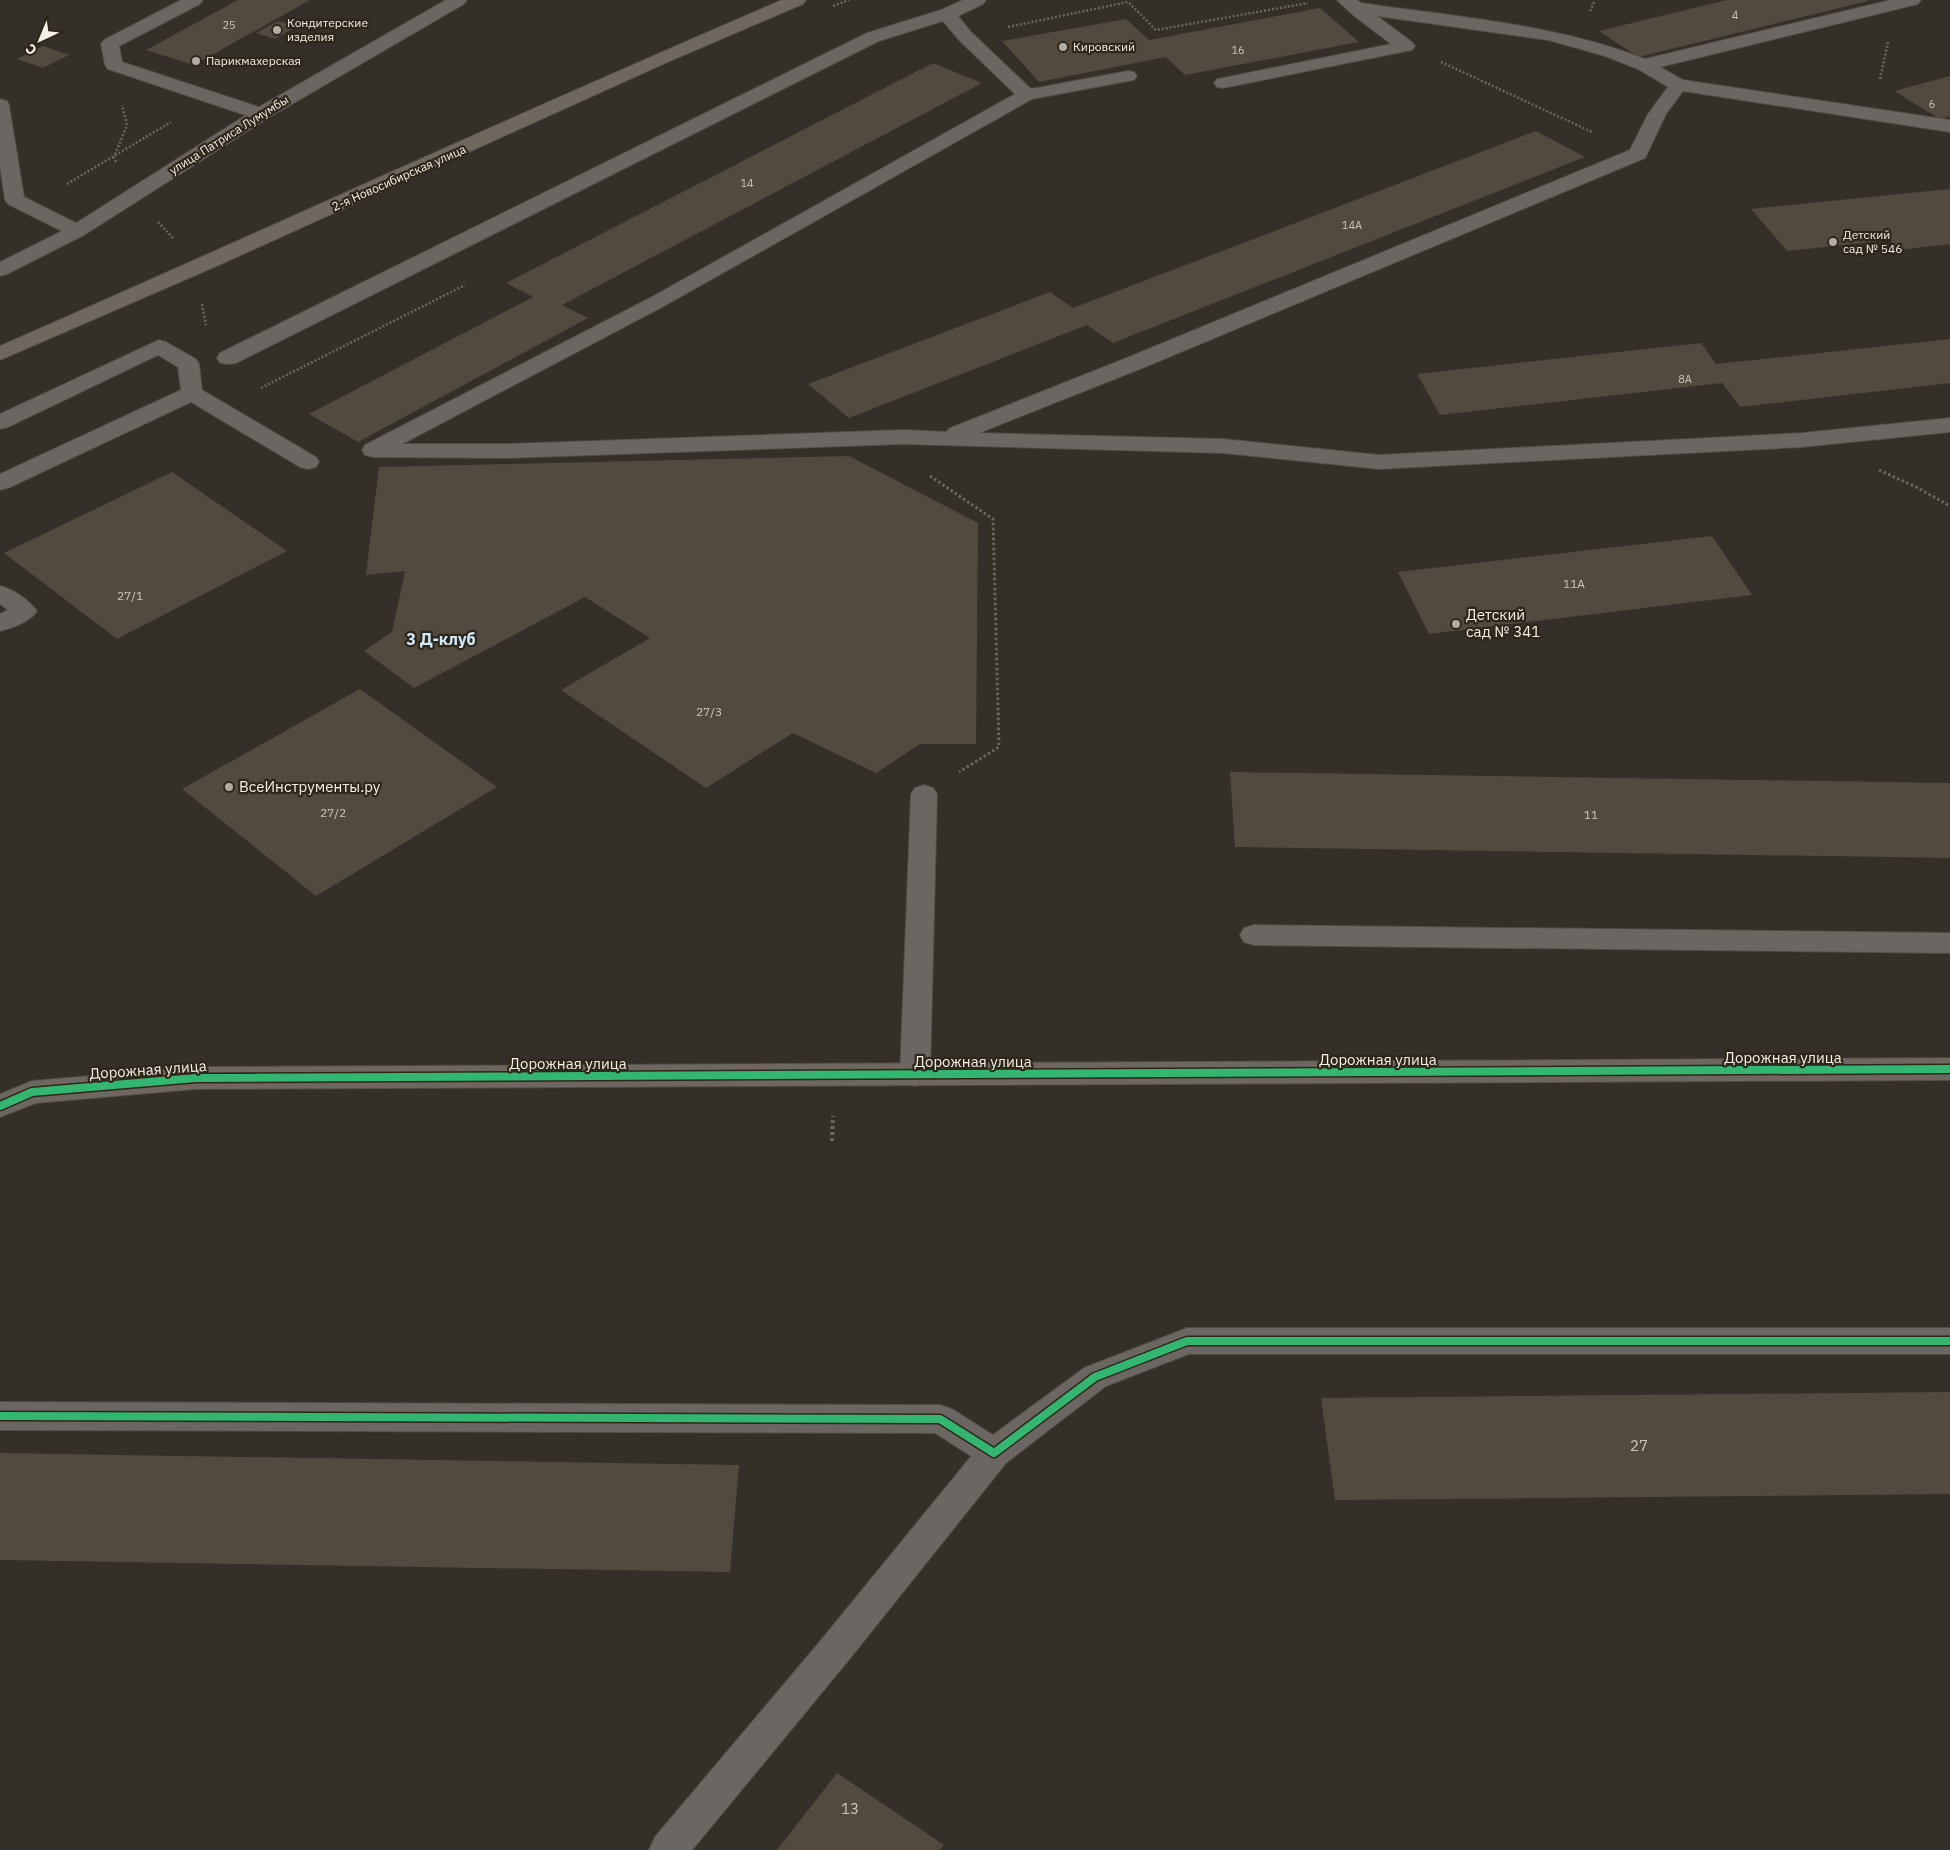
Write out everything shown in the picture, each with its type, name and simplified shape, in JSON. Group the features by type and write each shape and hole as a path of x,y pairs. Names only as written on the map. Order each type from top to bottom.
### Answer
{"main road":[{"name":"2-я Новосибирская улица","path":"0,354 239,249 673,53 797,0"}],"street":[{"path":"194,0 110,44 114,65 261,114"},
{"name":"улица Патриса Лумумбы","path":"0,270 77,231 261,114 458,0"},
{"path":"228,358 873,37 946,14 977,0"},
{"path":"1351,4 1393,0"},
{"path":"1644,65 1904,2"},
{"path":"1351,4 1406,46"},
{"path":"1351,4 1549,35 1611,52 1644,65 1678,85 1950,126"},
{"path":"946,14 965,36 1027,95"},
{"path":"1223,83 1406,46"},
{"path":"1128,76 1027,95 657,302 373,450 507,452 876,438 945,438 1223,446 1379,462 1802,440 1950,425"},
{"path":"945,438 1128,365 1638,154 1657,114 1678,85"},
{"path":"0,105 7,202 77,231"},
{"path":"0,422 159,346 188,364 192,393"},
{"path":"192,393 308,462"},
{"path":"0,482 192,393"},
{"path":"0,593 25,612 0,624"},
{"path":"914,1074 924,794"},
{"path":"1254,935 1950,943"},
{"name":"Дорожная улица","path":"0,1106 32,1092 196,1078 1950,1069"},
{"path":"668,1850 835,1650 994,1454 1095,1377 1187,1340 1950,1341"},
{"path":"0,1416 940,1419 994,1454"}],"path":[{"path":"965,36 1128,2 1156,30 1314,2"},
{"path":"1873,114 1904,2"},
{"path":"1406,46 1638,154"},
{"path":"261,388 472,282"},
{"path":"876,438 993,519 999,747"}],"building":[{"path":"238,0 310,0 194,65 146,50"},
{"path":"1727,0 1868,1 1638,57 1599,31"},
{"path":"1320,8 1359,42 1185,75 1166,57 1039,82 1002,41 1126,19 1149,40"},
{"path":"278,21 297,26 275,39 256,33"},
{"path":"43,46 69,55 43,68 17,59"},
{"path":"933,63 982,83 562,305 588,318 358,442 309,414 533,297 506,283"},
{"path":"1950,76 1950,116 1940,119 1894,91"},
{"path":"1536,131 1585,157 1113,343 1087,325 849,418 808,384 1050,292 1073,308"},
{"path":"1950,189 1950,244 1899,250 1890,240 1787,251 1751,209"},
{"path":"1950,339 1950,383 1740,407 1722,383 1440,415 1417,374 1701,343 1716,364"},
{"path":"849,456 978,523 976,744 920,744 876,773 793,733 706,788 561,690 650,638 585,597 414,688 364,651 392,632 405,571 366,575 379,467"},
{"path":"172,472 287,551 117,639 4,553"},
{"path":"1712,536 1752,595 1429,634 1398,572"},
{"path":"360,689 497,787 316,896 182,789"},
{"path":"1230,772 1950,783 1950,858 1235,847"},
{"path":"1950,1392 1950,1494 1335,1500 1321,1398"},
{"path":"0,1453 739,1465 730,1572 0,1560"},
{"path":"837,1773 944,1845 940,1850 777,1850"}],"cycle path":[{"path":"0,1106 32,1092 196,1078 1950,1069"},
{"path":"0,1416 940,1419 994,1453 1095,1377 1187,1341 1950,1341"}],"place":[{"name":"Кондитерские изделия","path":"277,30"},
{"name":"Кировский","path":"1063,47"},
{"name":"Парикмахерская","path":"196,61"},
{"name":"Детский сад № 546","path":"1833,242"},
{"name":"Детский сад № 341","path":"1456,624"},
{"name":"ВсеИнструменты.ру","path":"229,787"}],"district":[{"name":"3 Д-клуб","path":"441,639"}]}
